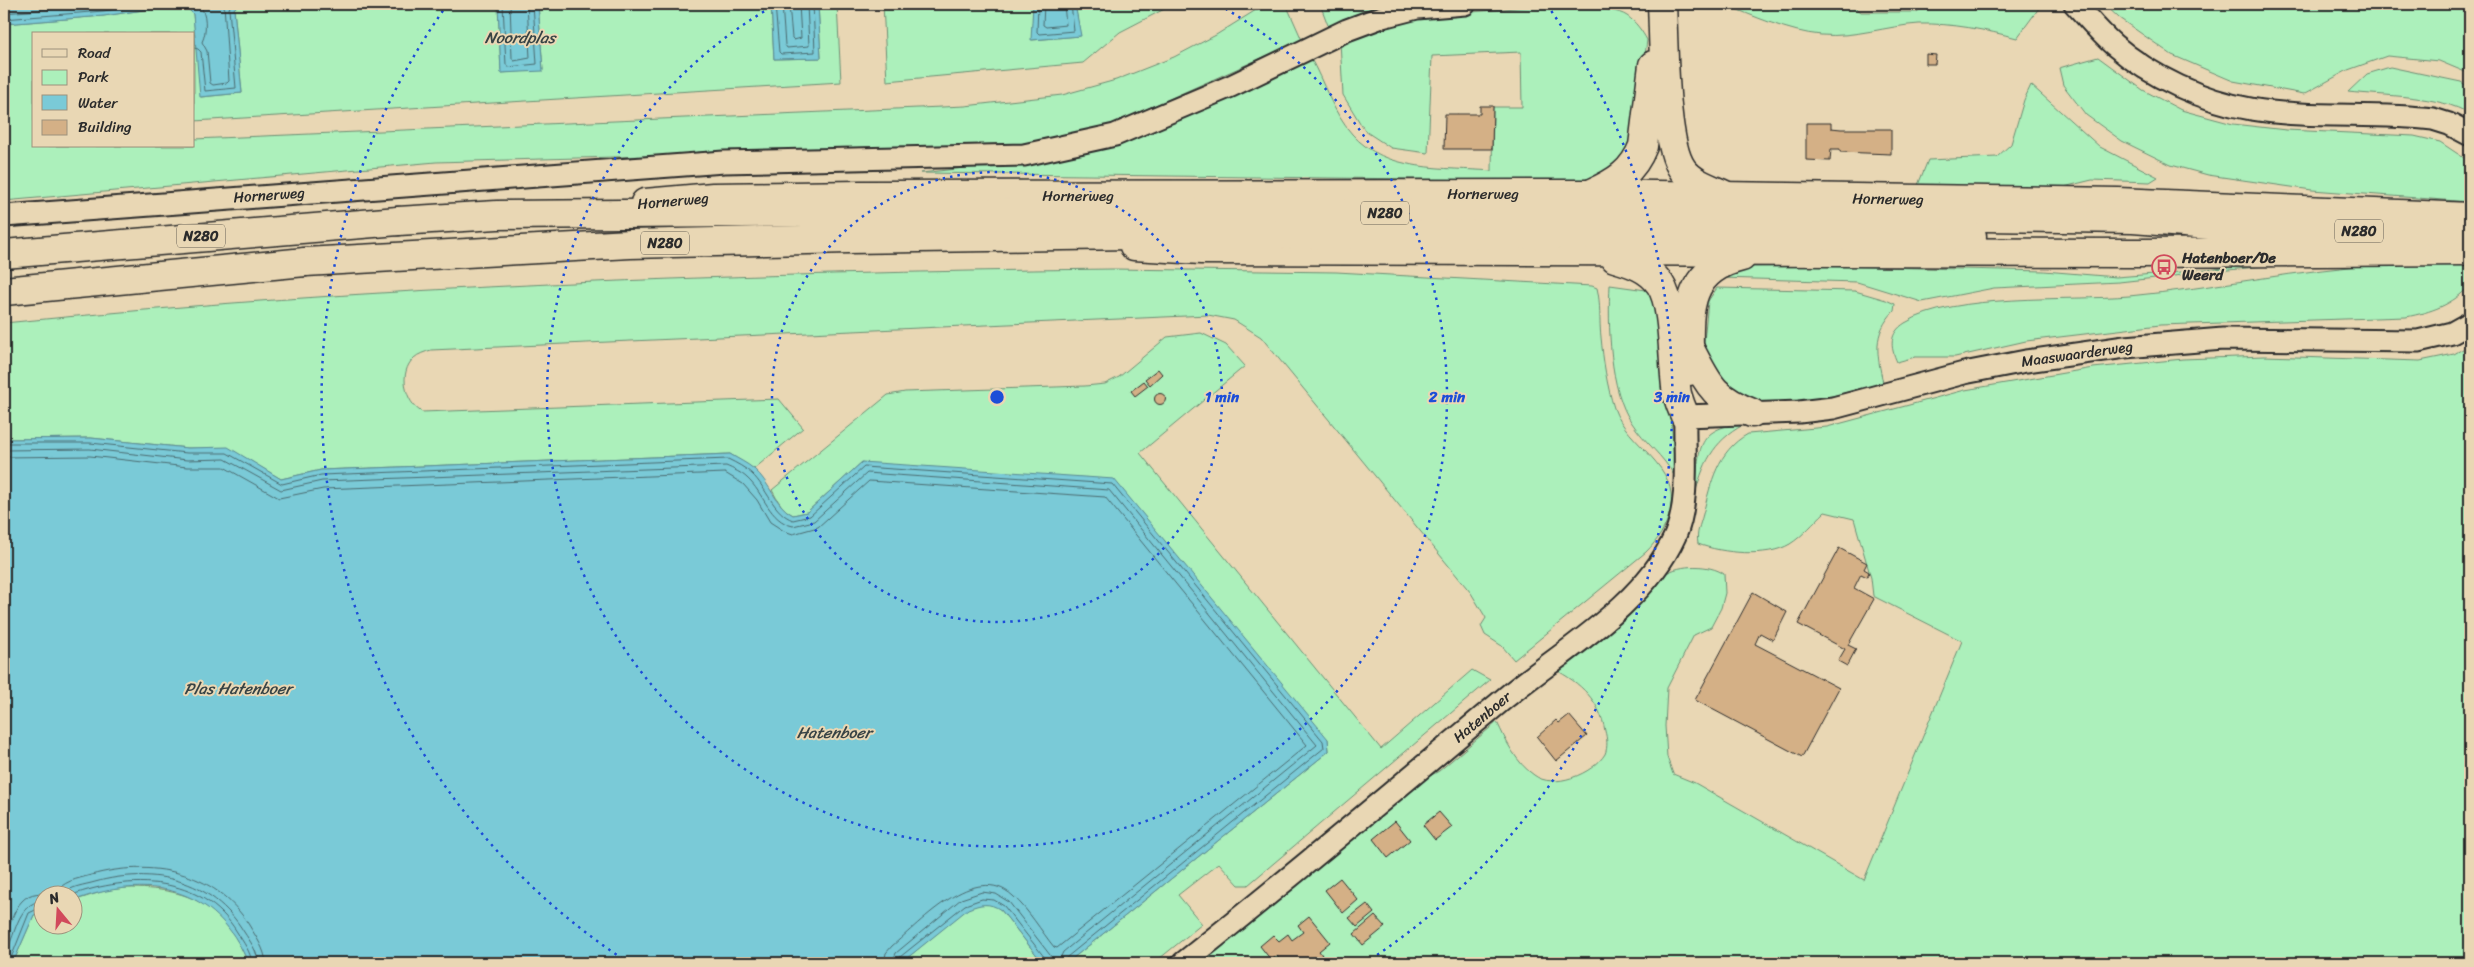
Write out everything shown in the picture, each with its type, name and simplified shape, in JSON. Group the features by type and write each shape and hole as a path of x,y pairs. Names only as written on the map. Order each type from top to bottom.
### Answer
{"main road":[{"path":"1590,194 1621,178 1638,158 1643,146 1662,4"},
{"path":"1662,4 1666,90 1672,147 1682,169 1690,178 1728,196"},
{"name":"Hornerweg","path":"4,254 398,221 497,216 713,197 1590,194 2118,202 2454,230 2470,251"},
{"name":"Hornerweg","path":"497,216 859,212 1745,214 2133,219 2273,230"},
{"name":"Hornerweg","path":"4,291 304,262 630,244 1204,234 2129,237 2273,230 2454,230"},
{"name":"Hornerweg","path":"1026,238 1201,250 2138,253 2454,230"},
{"path":"1591,252 1637,264 1651,273 1661,285 1668,305 1677,395 1685,416"},
{"path":"1685,416 1689,395 1690,304 1698,284 1717,266 1761,253"},
{"path":"1690,349 1716,394 1729,404 1752,413"}],"street":[{"name":"Hornerweg","path":"4,216 724,162 1024,155 1115,135 1231,86 1347,30 1382,17 1417,8 1465,4"},
{"path":"2075,4 2101,33 2131,58 2161,76 2203,96 2232,105 2272,112 2433,119 2449,124 2470,135"},
{"name":"Maaswaarderweg","path":"1685,416 1799,412 1833,408 1964,373 2026,361 2125,347 2223,339 2418,341 2452,333 2470,323"},
{"name":"Hatenboer","path":"1183,963 1519,686 1613,614 1645,581 1675,536 1683,511 1685,416"}],"green space":[{"path":"183,4 193,14 195,32 32,32 32,148 195,148 195,139 965,106 1062,95 1116,80 1174,57 1216,35 1264,5 1286,4 1302,40 1106,127 1049,140 1004,146 436,162 4,201 4,24 103,16"},
{"path":"238,4 498,4 501,73 543,70 538,4 771,4 774,59 821,58 818,4 837,4 841,82 195,121 195,35 201,97 242,93 234,9"},
{"path":"883,4 1033,4 1032,40 1080,36 1075,4 1174,4 1120,32 1083,63 887,81"},
{"path":"1320,4 1392,4 1329,28"},
{"path":"1723,4 1851,4 1861,12 1917,12 1926,4 2042,4 2017,38 1969,28 1931,24 1907,25 1846,35 1821,35 1796,31"},
{"path":"2104,4 2470,4 2470,74 2439,61 2387,56 2348,70 2304,94 2233,81 2172,55 2119,18"},
{"path":"1536,6 1597,8 1619,12 1633,21 1647,40 1634,142 1609,172 1581,181 921,173 999,164 1310,57 1339,117 1352,134 1366,147 1382,156 1417,166 1492,171 1493,107 1522,107 1521,52 1432,56 1428,153 1391,148 1365,131 1343,95 1340,41 1419,17"},
{"path":"2098,57 2143,90 2181,110 2233,124 2286,130 2414,136 2440,142 2470,162 2470,202 2312,190 2208,175 2171,165 2122,141 2086,115 2063,85 2059,68"},
{"path":"2390,67 2461,82 2470,88 2470,114 2443,103 2427,100 2348,92 2367,74"},
{"path":"2031,85 2100,147 2158,177 2150,182 2092,180 2043,192 1918,185 1928,160 1997,157 2011,144 2024,100"},
{"path":"2338,255 2338,258 2119,282 1994,288 1922,302 1857,282 1721,278 1750,267 1837,266 2044,271 2116,277 2206,270"},
{"path":"2397,263 2470,263 2470,285 2456,298 2441,307 2406,317 2160,325 2026,341 1955,357 1915,357 1897,362 1892,346 1896,331 1905,323 1926,313 1952,307 2013,300 2129,296 2354,266"},
{"path":"1113,269 1336,272 1592,286 1597,288 1604,364 1614,408 1630,434 1661,468 1668,481 1671,495 1670,511 1664,528 1646,552 1514,660 1502,646 1485,635 1481,626 1486,618 1471,593 1261,337 1234,320 1208,315 431,350 416,357 409,364 406,371 405,379 408,395 411,402 422,412 779,399 803,428 754,469 730,454 321,470 281,479 228,448 188,448 91,438 4,439 4,323 280,300 557,284 835,274"},
{"path":"1610,285 1646,290 1656,302 1669,382 1675,477 1665,462 1632,423 1624,409 1614,375 1609,318"},
{"path":"1717,288 1855,291 1895,304 1894,311 1882,328 1879,336 1878,354 1883,383 1813,401 1761,405 1731,396 1703,352 1708,301"},
{"path":"1201,333 1226,345 1245,366 1140,453 1381,749 1472,670 1490,680 1248,885 1239,885 1219,863 1178,895 1202,924 1154,963 1067,963 1329,751 1328,739 862,462 807,512 793,515 789,513 772,490 888,395 905,392 1105,384 1119,377 1167,337"},
{"path":"2470,345 2470,963 1201,963 1345,842 1426,778 1439,771 1497,722 1517,758 1528,770 1542,779 1551,781 1572,778 1592,768 1605,754 1607,745 1599,711 1581,687 1554,669 1643,600 1665,574 1679,568 1695,566 1711,568 1724,574 1725,593 1721,608 1711,627 1694,635 1667,688 1665,726 1667,757 1673,774 1695,783 1864,880 1962,641 1873,596 1871,578 1854,519 1825,512 1795,541 1780,548 1757,553 1732,552 1698,544 1699,529 1717,469 1729,449 1748,434 1827,427 1965,390 2093,368 2183,359 2264,356 2420,361 2454,354"},
{"path":"1749,422 1728,435 1713,450 1703,470 1695,494 1700,452 1703,443 1709,435 1718,429"},
{"path":"127,888 168,891 201,903 228,926 248,963 13,963 32,920 32,934 82,934 82,898 107,890"},
{"path":"981,904 993,904 1001,910 1043,963 901,963 968,908"}],"water":[{"path":"4,4 183,4 104,16 4,24"},
{"path":"183,4 238,4 234,9 242,93 200,97 193,14"},
{"name":"Noordplas","path":"498,4 538,4 543,71 501,73"},
{"path":"771,4 818,4 821,58 774,59"},
{"path":"1033,4 1075,4 1081,36 1031,40"},
{"name":"Plas Hatenboer","path":"91,438 188,448 228,447 281,479 321,470 730,454 760,474 777,500 793,515 807,512 862,462 1114,479 1328,739 1329,751 1067,963 1043,963 1001,910 985,905 968,909 901,963 248,963 235,937 218,916 198,902 176,892 152,888 127,888 100,892 82,898 82,884 32,884 32,920 13,963 4,963 4,439"}],"building":[{"path":"1926,54 1936,55 1935,64 1926,64"},
{"path":"1480,106 1493,106 1492,149 1444,149 1445,114 1480,114"},
{"path":"1806,123 1831,123 1831,128 1841,129 1891,129 1891,154 1840,152 1840,149 1831,149 1830,161 1806,160"},
{"path":"1158,369 1162,374 1150,385 1145,379"},
{"path":"1144,381 1148,386 1135,396 1131,391"},
{"path":"1160,393 1166,399 1160,405 1154,399"},
{"path":"1839,548 1867,563 1864,569 1869,572 1867,577 1861,574 1854,588 1874,599 1848,645 1856,649 1847,666 1838,661 1845,649 1798,624"},
{"path":"1753,592 1787,612 1773,640 1760,633 1755,644 1839,688 1802,757 1695,700"},
{"path":"1569,715 1587,736 1556,761 1537,737 1556,720 1559,723"},
{"path":"1439,812 1452,827 1435,840 1423,825"},
{"path":"1395,821 1410,840 1388,858 1373,839"},
{"path":"1340,878 1358,900 1343,913 1325,890"},
{"path":"1367,904 1374,913 1357,927 1349,918"},
{"path":"1309,916 1330,942 1319,951 1322,955 1312,963 1282,963 1277,956 1271,960 1260,946 1273,935 1279,941 1288,934 1292,940 1303,932 1298,925"},
{"path":"1375,916 1385,927 1363,945 1354,934"}],"place":[{"name":"Hatenboer/De Weerd","path":"2164,267"}]}
